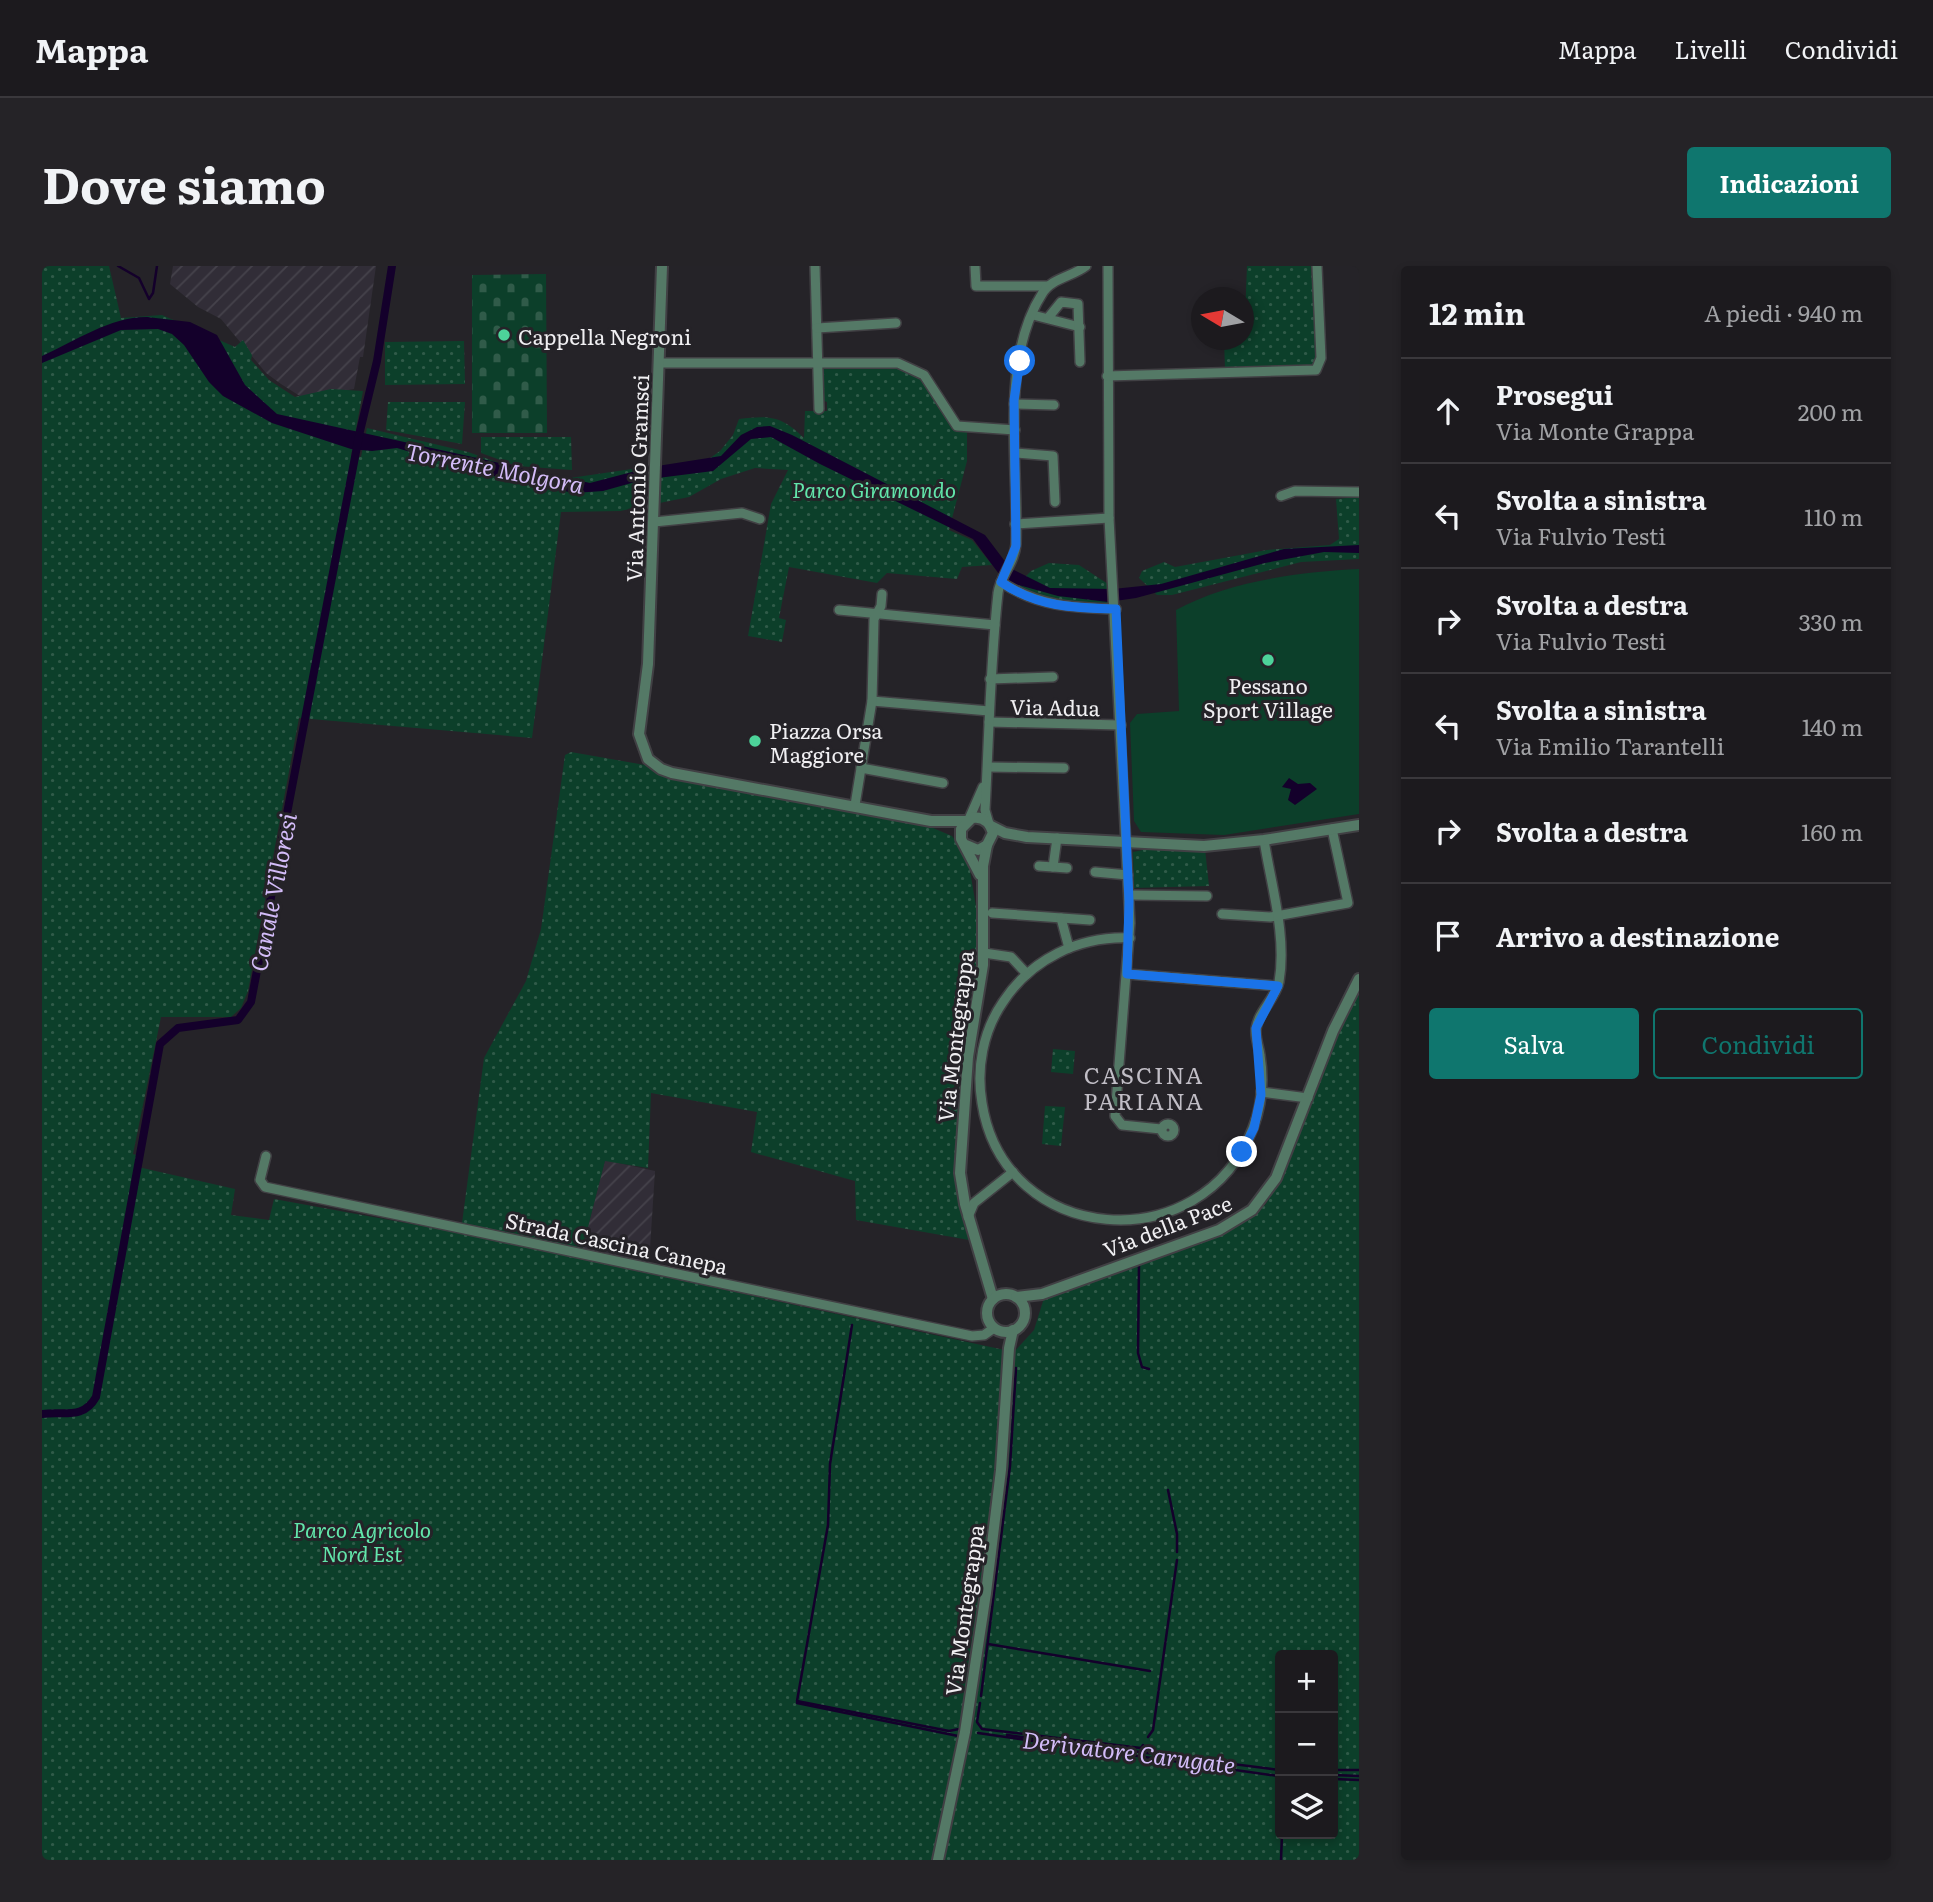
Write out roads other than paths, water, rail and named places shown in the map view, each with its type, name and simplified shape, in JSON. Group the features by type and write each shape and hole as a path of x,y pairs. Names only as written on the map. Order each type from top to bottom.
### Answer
{"street":[{"name":"Via Antonio Gramsci","path":"662,266 648,682 639,734 646,757 668,772 855,805"},
{"path":"815,266 819,409"},
{"path":"975,266 976,286 1048,286 1086,266"},
{"path":"1108,266 1109,518 1130,938 1115,1116 1122,1125 1161,1129"},
{"path":"1107,376 1317,370 1321,360 1317,266"},
{"path":"989,844 990,825 985,810 990,679 1001,582 1015,549 1014,404 1018,368 1033,315 1048,286"},
{"path":"1048,318 1060,303 1075,301 1079,307 1080,362"},
{"path":"1033,315 1080,327"},
{"path":"817,328 896,323"},
{"path":"660,363 894,363 908,366 927,379 957,426 1015,430"},
{"path":"1014,404 1054,405"},
{"path":"1015,453 1053,456 1055,502"},
{"path":"1281,496 1294,491 1359,492"},
{"path":"654,522 742,513 760,519"},
{"path":"1015,524 1109,518"},
{"path":"1001,582 1019,594 1067,608 1115,607"},
{"path":"882,594 881,606 875,615 872,701 855,805 931,821 981,818 1005,833 1027,837 1184,846 1264,840 1359,825"},
{"path":"839,610 995,625"},
{"path":"990,679 1053,677"},
{"path":"872,701 989,711"},
{"name":"Via Adua","path":"989,722 1121,725"},
{"path":"861,768 943,783"},
{"path":"988,772 1064,768"},
{"path":"963,841 961,829 988,772"},
{"path":"931,821 978,850 989,844 1027,837"},
{"path":"1222,914 1276,916 1348,903 1332,829"},
{"path":"1054,867 1057,838"},
{"path":"1130,938 1095,940 1069,948 1027,974 996,1012 986,1037 980,1067 980,1096 985,1120 999,1152 1013,1172 1043,1198 1083,1216 1127,1221 1166,1214 1201,1196 1232,1167 1254,1128 1261,1092 1256,1028 1278,986 1282,950 1264,840"},
{"name":"Via Montegrappa","path":"963,841 984,888"},
{"name":"Via Montegrappa","path":"989,844 984,888 984,953 968,1057 960,1177 968,1217 993,1299"},
{"path":"1039,866 1067,868"},
{"path":"1095,872 1128,874"},
{"path":"1129,895 1207,896"},
{"path":"992,912 1090,920"},
{"path":"1061,918 1069,948"},
{"path":"984,953 1010,957 1027,974"},
{"path":"1127,974 1278,986"},
{"name":"Via della Pace","path":"1012,1296 1034,1296 1055,1289 1219,1230 1248,1214 1263,1199 1276,1178 1333,1031 1359,979"},
{"path":"1261,1092 1308,1098"},
{"name":"Strada Cascina Canepa","path":"266,1156 260,1180 265,1187 972,1336 984,1335 996,1329"},
{"path":"968,1217 974,1203 1013,1172"},
{"name":"Via Montegrappa","path":"985,1269 1012,1296"},
{"name":"Via della Pace","path":"1024,1319 1035,1304 1055,1289"},
{"path":"1012,1296 1024,1307 1024,1319 1013,1330 996,1329 987,1314 993,1299 1012,1296"},
{"name":"Via Montegrappa","path":"996,1329 1007,1363"},
{"name":"Via Montegrappa","path":"938,1860 965,1732 986,1592 1001,1470 1007,1363 1013,1330"}],"water":[{"name":"Torrente Molgora","path":"147,317 190,322 217,335 245,385 277,414 590,483 651,467 721,456 741,435 757,427 770,426 985,535 1010,568 1050,588 1113,589 1161,584 1284,549 1359,545 1359,553 1324,552 1265,563 1136,598 1108,602 1058,596 1008,582 973,539 771,437 751,439 713,471 642,480 603,491 574,493 484,474 397,448 372,451 351,449 272,423 223,396 209,382 184,345 172,334 158,329 121,330 42,363 42,356 106,325"},
{"path":"1289,778 1298,784 1310,783 1317,789 1295,805 1288,800 1291,789 1282,787"}],"waterway":[{"path":"118,266 139,278 149,299 153,293 157,266"},
{"name":"Canale Villoresi","path":"42,1414 79,1412 96,1397 160,1044 178,1028 238,1020 251,1002 360,431 377,361 392,266"},
{"path":"1139,1264 1138,1353 1142,1367 1149,1369"},
{"path":"852,1325 830,1464 828,1525 797,1701 949,1731 959,1729"},
{"path":"981,1696 1010,1466 1016,1368"},
{"path":"1168,1490 1177,1534 1177,1552"},
{"path":"1148,1737 1153,1730 1177,1560"},
{"path":"988,1644 1150,1671"},
{"path":"797,1703 958,1736"},
{"name":"Derivatore Carugate","path":"980,1703 977,1722 982,1729 1141,1748 1143,1745"},
{"name":"Derivatore Carugate","path":"978,1733 1275,1776"},
{"name":"Derivatore Carugate","path":"1007,1735 1275,1769"},
{"path":"1338,1770 1359,1770"},
{"path":"1338,1775 1359,1776"},
{"path":"1338,1779 1359,1780"},
{"path":"1281,1860 1282,1839"}],"place":[{"name":"Cappella Negroni","path":"504,335"},
{"name":"Pessano Sport Village","path":"1268,660"},
{"name":"Piazza Orsa Maggiore","path":"755,741"}],"district":[{"name":"CASCINA PARIANA","path":"1144,1087"}],"park label":[{"name":"Parco Giramondo","path":"874,488"},
{"name":"Parco Agricolo Nord Est","path":"362,1540"}]}
